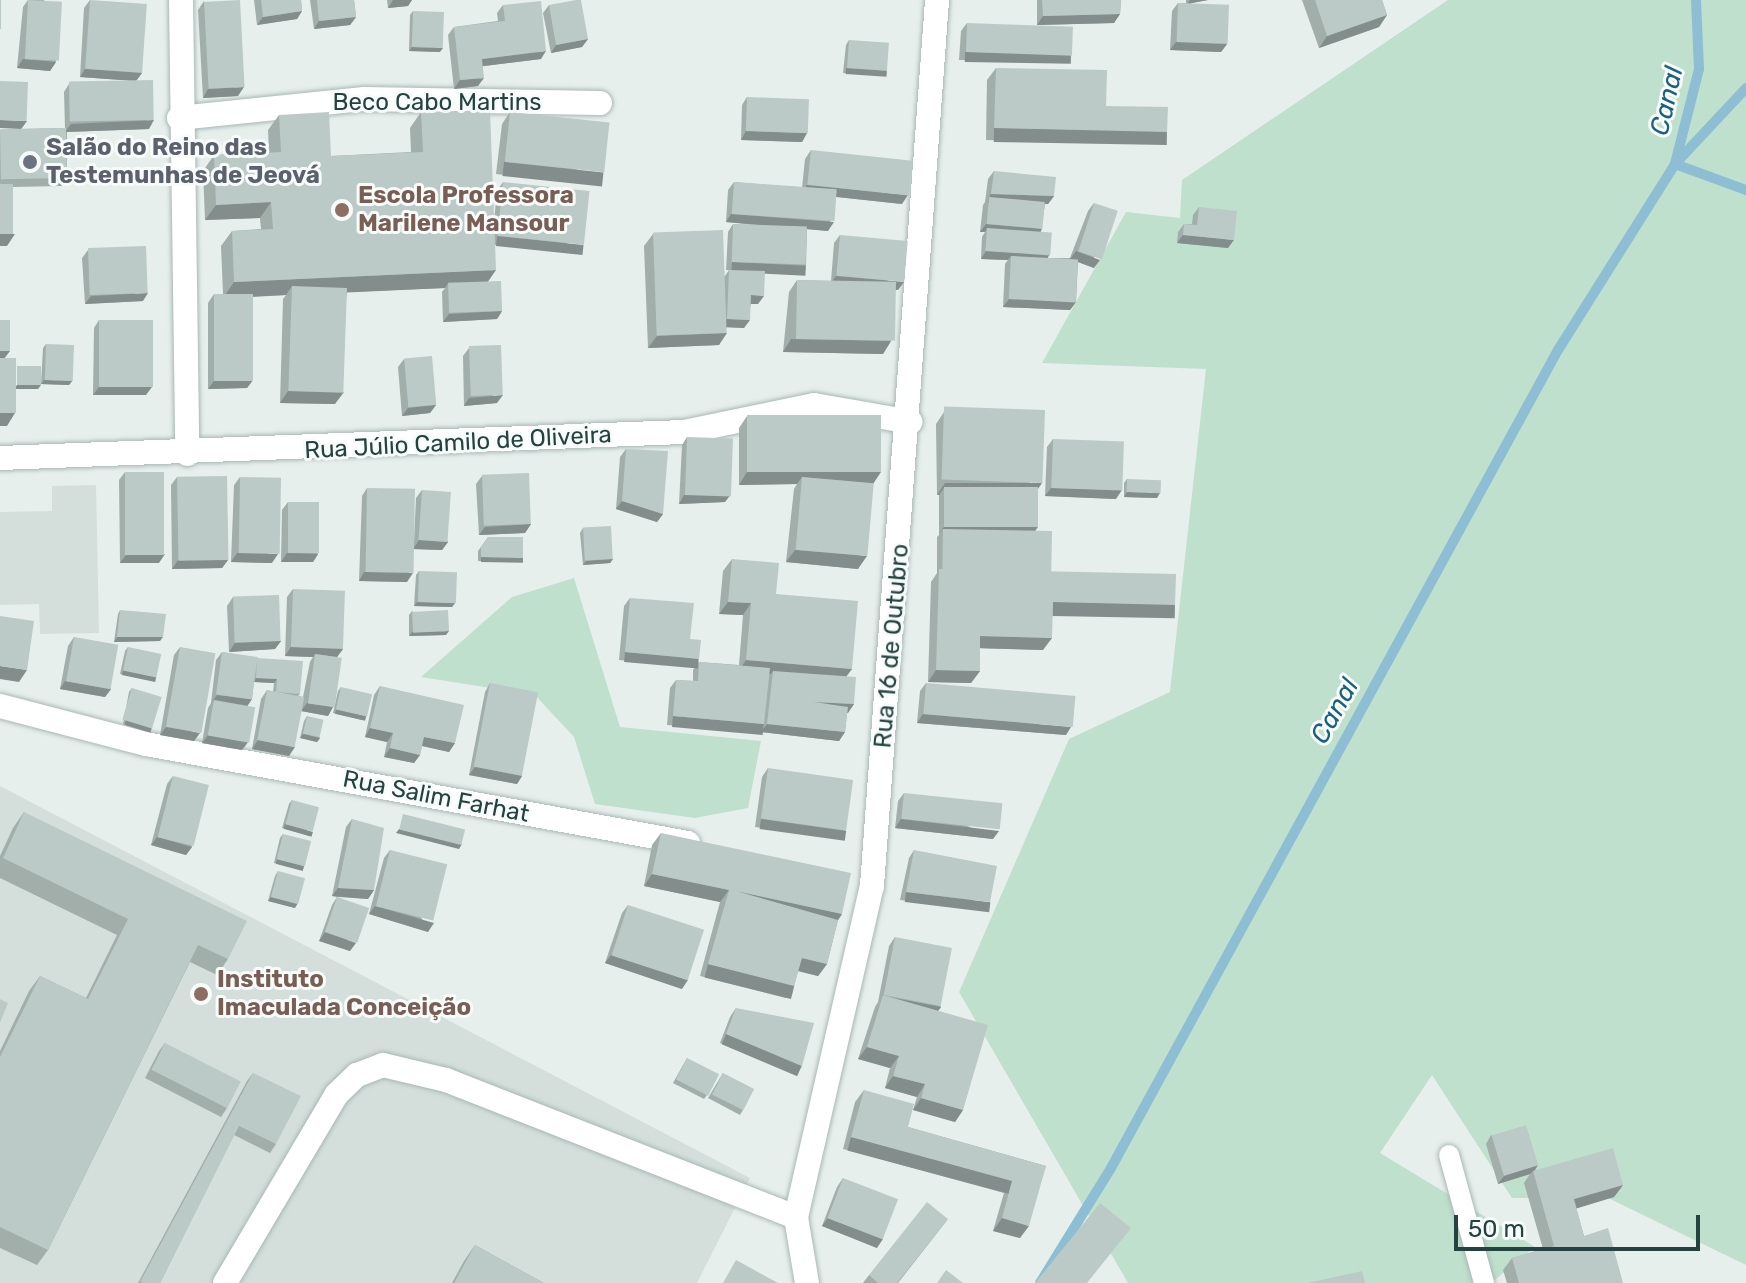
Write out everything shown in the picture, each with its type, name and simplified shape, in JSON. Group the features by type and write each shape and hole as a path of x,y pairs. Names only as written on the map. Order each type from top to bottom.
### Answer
{"street":[{"path":"181,0 179,118 187,454"},
{"name":"Rua 16 de Outubro","path":"807,1283 796,1217 872,886 911,422 937,0"},
{"name":"Beco Cabo Martins","path":"179,118 364,99 600,103"},
{"name":"Rua Júlio Camilo de Oliveira","path":"0,458 187,454 684,432 814,405 911,422"},
{"name":"Rua Salim Farhat","path":"0,706 146,744 715,848"},
{"path":"844,879 872,886"},
{"path":"225,1283 336,1095 357,1075 383,1065 446,1080 796,1217"}],"lane":[{"path":"1449,1155 1484,1283"}],"shaded area":[{"path":"96,485 99,633 40,634 39,604 0,605 0,512 52,511 52,486"},
{"name":"Instituto Imaculada Conceição","path":"0,786 750,1178 697,1283 0,1283"}],"green space":[{"path":"1448,0 1746,0 1746,1265 1608,1198 1512,1198 1432,1075 1380,1153 1535,1247 1491,1283 1128,1283 959,992 1069,739 1170,692 1206,369 1042,363 1126,212 1180,218 1182,180"},
{"path":"574,578 620,727 761,741 748,808 695,818 595,804 574,737 535,695 421,677 512,597"}],"building":[{"path":"28,0 62,2 59,61 25,59"},
{"path":"90,0 147,4 142,73 85,69"},
{"path":"240,0 245,87 209,89 204,2"},
{"path":"261,0 301,0 302,11 263,17"},
{"path":"317,0 354,0 356,17 319,21"},
{"path":"581,0 588,39 556,45 549,5"},
{"path":"1042,0 1121,0 1120,14 1043,16"},
{"path":"1315,0 1382,0 1387,15 1327,36"},
{"path":"541,1 546,51 482,59 484,78 460,80 454,27 505,21 503,5"},
{"path":"1178,3 1229,5 1228,44 1177,42"},
{"path":"413,11 444,12 443,48 412,47"},
{"path":"967,23 1073,27 1072,56 966,52"},
{"path":"849,40 889,43 887,71 847,68"},
{"path":"996,68 1107,70 1106,106 1168,107 1167,132 994,128"},
{"path":"153,80 154,120 70,121 69,81"},
{"path":"0,81 28,82 27,121 0,120"},
{"path":"747,97 809,99 808,133 746,131"},
{"name":"Escola Professora Marilene Mansour","path":"490,110 496,270 234,282 232,231 273,229 271,202 216,205 214,155 281,152 279,115 329,112 331,156 423,152 421,112"},
{"path":"510,112 609,122 604,172 505,162"},
{"name":"Salão do Reino das Testemunhas de Jeová","path":"66,128 67,178 1,179 0,129"},
{"path":"811,150 912,161 909,195 807,185"},
{"path":"994,171 1056,177 1054,196 991,194"},
{"path":"503,182 590,191 584,245 497,236"},
{"path":"734,182 837,189 835,221 732,214"},
{"path":"0,184 13,184 13,234 0,234"},
{"path":"989,197 1045,202 1042,229 987,224"},
{"path":"1094,203 1118,211 1102,259 1078,252"},
{"path":"1199,207 1237,211 1234,240 1183,235 1184,224 1197,225"},
{"path":"733,224 807,227 806,265 732,262"},
{"path":"987,228 1052,233 1050,255 985,251"},
{"path":"723,230 727,333 657,335 653,232"},
{"path":"840,235 908,241 904,282 836,276"},
{"path":"146,246 148,293 90,295 88,248"},
{"path":"1011,256 1078,260 1076,302 1009,299"},
{"path":"729,270 765,271 764,296 751,295 750,320 727,319"},
{"path":"797,280 896,282 895,341 796,339"},
{"path":"501,281 502,311 449,313 448,283"},
{"path":"292,286 347,288 343,393 288,391"},
{"path":"214,294 253,294 253,381 214,381"},
{"path":"0,320 10,320 10,351 0,351"},
{"path":"99,320 153,320 153,387 99,387"},
{"path":"46,344 74,345 73,381 45,380"},
{"path":"501,345 503,395 471,396 469,346"},
{"path":"432,356 436,405 408,407 404,358"},
{"path":"0,358 16,358 16,413 0,413"},
{"path":"17,366 41,366 41,385 17,385"},
{"path":"944,406 1045,410 1042,483 942,479"},
{"path":"747,415 881,415 881,472 747,472"},
{"path":"687,437 733,439 731,497 685,495"},
{"path":"1053,439 1124,441 1122,490 1051,488"},
{"path":"626,449 668,451 663,514 622,501"},
{"path":"125,472 164,472 164,555 125,555"},
{"path":"529,473 531,524 484,526 482,475"},
{"path":"227,476 228,560 178,561 177,477"},
{"path":"240,477 281,478 280,554 239,553"},
{"path":"802,477 874,483 867,556 796,550"},
{"path":"1127,479 1161,480 1161,493 1127,492"},
{"path":"944,487 1038,487 1038,527 944,527"},
{"path":"367,488 415,489 414,573 366,572"},
{"path":"422,490 451,492 447,542 419,540"},
{"path":"288,502 319,502 319,553 288,553"},
{"path":"611,526 613,559 585,560 583,527"},
{"path":"943,529 1052,531 1051,572 942,570"},
{"path":"488,537 523,537 523,558 481,557 481,547"},
{"path":"732,559 779,563 776,594 858,601 852,669 746,660 751,603 728,602"},
{"path":"939,569 1176,574 1175,605 1053,602 1052,638 980,636 980,671 936,670"},
{"path":"419,571 457,572 456,603 418,602"},
{"path":"293,589 345,591 343,649 291,647"},
{"path":"279,595 281,641 235,643 233,597"},
{"path":"630,598 694,603 690,639 701,640 699,659 625,652"},
{"path":"120,610 166,614 163,637 117,637"},
{"path":"448,610 449,631 413,633 412,612"},
{"path":"0,616 34,621 27,670 0,666"},
{"path":"74,637 118,645 111,689 66,681"},
{"path":"128,647 161,654 156,678 123,670"},
{"path":"180,647 215,653 201,733 166,727"},
{"path":"222,652 258,657 252,700 216,695"},
{"path":"315,654 342,658 335,707 308,704"},
{"path":"257,658 303,661 300,694 276,692 277,679 256,678"},
{"path":"699,662 770,668 764,724 673,716 676,680 698,681"},
{"path":"773,671 856,677 854,704 814,702 848,707 845,732 767,724"},
{"path":"490,683 538,692 522,776 474,766"},
{"path":"926,683 1075,696 1073,727 923,714"},
{"path":"380,686 464,705 455,743 424,737 420,755 390,748 393,733 370,728"},
{"path":"341,687 372,694 367,717 336,709"},
{"path":"132,688 162,697 152,729 122,720"},
{"path":"267,690 304,697 295,747 257,740"},
{"path":"214,700 255,707 249,743 208,735"},
{"path":"307,716 324,720 320,737 303,734"},
{"path":"768,768 853,780 846,830 761,819"},
{"path":"173,776 209,785 194,846 158,837"},
{"path":"904,793 1002,803 1000,829 901,819"},
{"path":"292,800 319,807 313,831 286,824"},
{"path":"24,812 247,921 228,959 198,945 48,1250 0,1227 0,1057 40,976 88,999 128,919 3,858"},
{"path":"403,814 465,829 461,845 399,830"},
{"path":"352,819 384,828 374,890 338,888"},
{"path":"661,833 851,873 842,914 736,891 838,920 827,964 802,958 794,986 708,964 729,890 652,874"},
{"path":"283,834 311,841 305,866 277,859"},
{"path":"390,850 447,864 433,921 376,906"},
{"path":"914,850 997,866 990,902 906,892"},
{"path":"278,871 305,878 298,904 271,897"},
{"path":"337,897 369,908 357,943 325,932"},
{"path":"628,905 704,930 688,980 612,955"},
{"path":"895,937 952,948 941,1006 884,995"},
{"path":"883,995 988,1025 963,1110 921,1098 925,1084 893,1076 899,1056 867,1047"},
{"path":"0,999 8,1003 0,1023"},
{"path":"736,1008 814,1023 802,1066 726,1034"},
{"path":"165,1043 241,1082 227,1108 151,1070"},
{"path":"687,1058 719,1074 708,1096 676,1079"},
{"path":"253,1073 301,1096 276,1144 239,1126 160,1283 140,1282"},
{"path":"723,1073 754,1089 743,1110 712,1094"},
{"path":"864,1090 914,1104 908,1127 1046,1166 1029,1226 1002,1218 1012,1181 851,1137"},
{"path":"1526,1125 1538,1165 1504,1176 1492,1136"},
{"path":"1613,1148 1623,1185 1574,1199 1584,1236 1608,1228 1623,1283 1519,1283 1512,1258 1554,1246 1533,1171"},
{"path":"843,1178 898,1199 883,1239 828,1218"},
{"path":"927,1202 948,1219 897,1283 878,1283 869,1275"},
{"path":"1100,1203 1131,1228 1087,1283 1035,1283"},
{"path":"475,1245 544,1283 454,1283"},
{"path":"736,1260 778,1283 723,1283"},
{"path":"946,1270 963,1283 937,1283"},
{"path":"1362,1271 1365,1283 1308,1283"}],"waterway":[{"name":"Canal","path":"1696,0 1699,69 1675,164 1746,190"},
{"name":"Canal","path":"1040,1283 1111,1168 1558,350 1675,164 1746,88"}],"place":[{"name":"Salão do Reino das Testemunhas de Jeová","path":"30,162"},
{"name":"Escola Professora Marilene Mansour","path":"342,210"},
{"name":"Instituto Imaculada Conceição","path":"201,994"}]}
